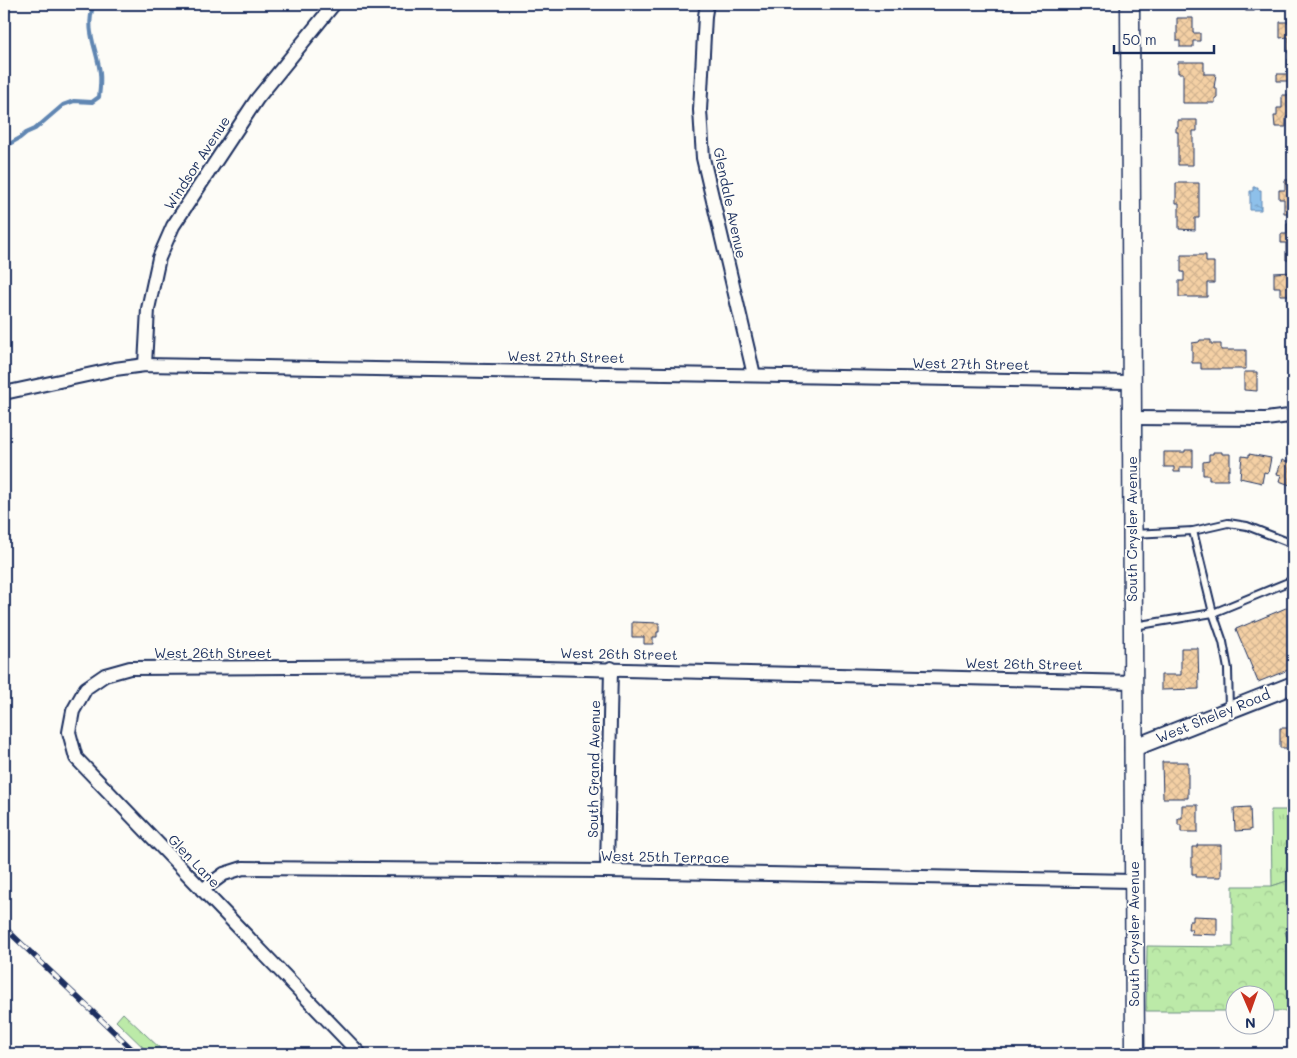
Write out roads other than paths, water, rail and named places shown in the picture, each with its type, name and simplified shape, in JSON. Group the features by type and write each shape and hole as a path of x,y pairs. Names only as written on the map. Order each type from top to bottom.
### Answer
{"main road":[{"name":"South Crysler Avenue","path":"1130,4 1135,1054"}],"street":[{"name":"Windsor Avenue","path":"146,365 148,308 160,258 173,226 257,99 334,4"},
{"name":"Glendale Avenue","path":"707,4 700,110 703,158 754,375"},
{"name":"West 27th Street","path":"4,393 115,369 146,365 1131,382"},
{"path":"1131,418 1266,419 1292,417"},
{"name":"West 26th Street","path":"105,675 130,668 458,666 611,668 1133,682"},
{"name":"South Grand Avenue","path":"607,871 611,668"},
{"name":"Glen Lane","path":"105,675 86,688 72,711 70,732 76,758 360,1054"},
{"name":"West Sheley Road","path":"1133,748 1293,685"},
{"name":"West 25th Terrace","path":"202,890 224,874 242,868 607,871 1134,881"}],"lane":[{"path":"1132,534 1193,531 1228,523 1247,526 1293,544"},
{"path":"1193,531 1213,613 1223,642 1228,669 1229,710"},
{"path":"1132,627 1213,613 1293,580"}],"water":[{"path":"1253,187 1258,187 1258,190 1261,190 1261,210 1250,210 1250,191 1253,191"}],"waterway":[{"path":"4,147 35,129 63,105 74,101 92,102 99,97 100,73 90,22 94,4"}],"railway":[{"path":"4,927 137,1054"}]}
